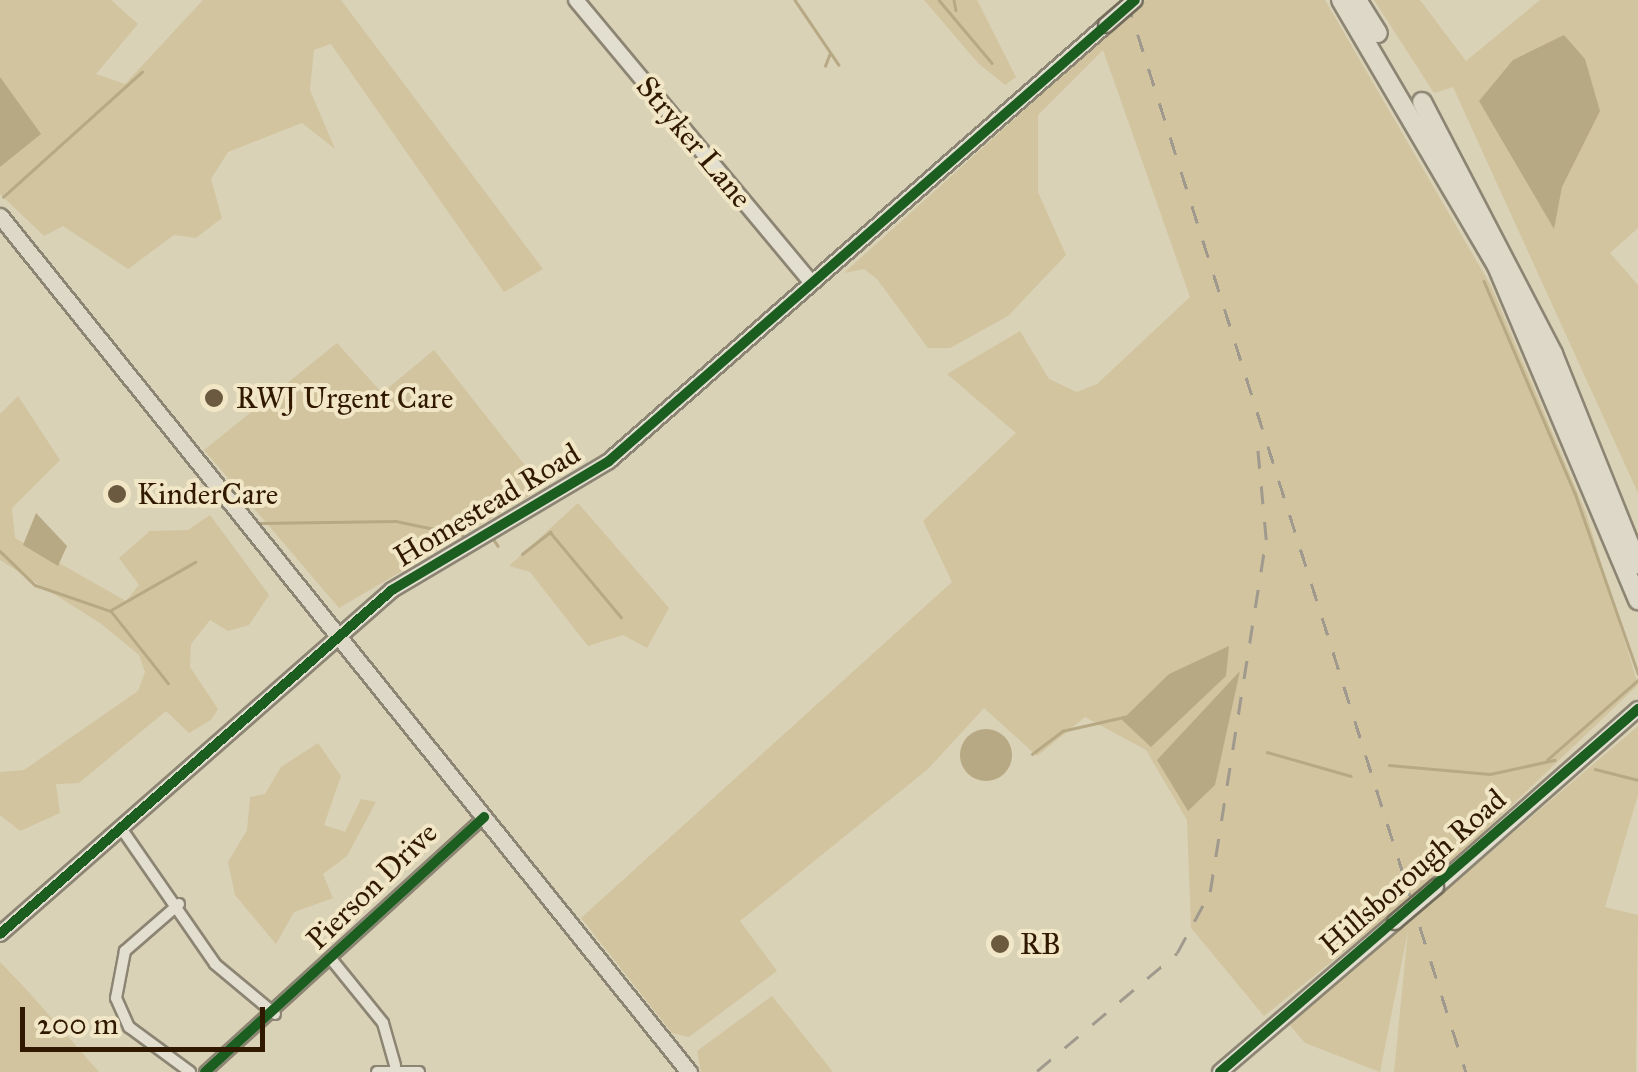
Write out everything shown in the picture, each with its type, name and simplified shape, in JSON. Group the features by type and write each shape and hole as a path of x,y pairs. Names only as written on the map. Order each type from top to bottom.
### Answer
{"highway":[{"path":"1342,0 1497,266 1638,600"},
{"path":"1357,0 1482,208 1554,354 1638,565"}],"main road":[{"path":"0,216 689,1072"}],"street":[{"name":"Stryker Lane","path":"576,0 812,283"},
{"name":"Homestead Road","path":"0,934 337,634 416,573 597,470 1135,0"},
{"name":"Hillsborough Road","path":"1220,1072 1638,709"},
{"name":"Pierson Drive","path":"205,1072 275,1014 484,817"},
{"path":"121,828 179,904 215,964 275,1014"},
{"path":"179,904 125,951 116,998 129,1026 190,1072"},
{"path":"332,960 382,1023 396,1066"},
{"path":"377,1072 396,1066 419,1072"}],"shaded area":[{"path":"0,0 111,0 138,24 96,74 125,84 203,0 341,0 543,269 504,292 331,44 314,50 310,90 335,149 302,123 228,152 211,179 222,218 196,238 174,235 128,269 63,226 44,236 0,194"},
{"path":"924,0 977,0 1016,77 1005,85 978,63"},
{"path":"1146,0 1325,0 1491,286 1586,513 1638,685 1432,881 1264,1016 1191,928 1187,820 1146,750 1085,717 1037,756 984,708 928,769 740,921 777,971 689,1037 672,1033 581,918 952,582 923,521 1016,433 947,374 1020,331 1049,379 1077,392 1097,384 1190,297 1103,50 1038,115 1038,192 1066,255 1008,316 950,348 928,348 877,279 864,269 844,273"},
{"path":"1374,0 1420,0 1466,61 1540,0 1638,0 1638,228 1610,253 1638,285 1638,493 1453,87 1434,93"},
{"path":"1564,35 1585,59 1600,111 1562,187 1554,229 1479,101 1513,60"},
{"path":"0,77 41,134 0,167"},
{"path":"337,343 382,393 434,350 543,488 339,608 204,450"},
{"path":"18,396 60,460 12,508 15,538 126,601 139,585 119,558 150,531 188,530 210,515 269,595 249,625 228,631 210,620 191,644 190,667 218,709 211,720 189,733 166,711 79,783 56,784 60,813 20,831 0,815 0,772 24,770 138,691 145,672 139,655 100,623 0,560 0,414"},
{"path":"578,503 669,608 647,648 623,635 588,646 530,572 509,566"},
{"path":"36,513 67,546 58,566 23,545"},
{"path":"1229,646 1226,676 1151,747 1122,720 1169,674"},
{"path":"1240,671 1215,785 1188,811 1157,760"},
{"path":"1638,726 1638,795 1605,907 1638,915 1636,1072 1394,1072 1408,931 1380,1072 1305,1043 1289,1024"},
{"path":"986,729 1004,737 1012,755 1004,773 986,781 968,773 960,755 968,737"},
{"path":"318,743 341,776 324,825 345,832 361,799 376,802 347,856 323,874 333,898 294,912 276,944 235,895 228,862 247,830 250,797 265,794 281,767"},
{"path":"0,962 26,989 99,1072 0,1072"},
{"path":"772,996 833,1072 701,1072 697,1051"}],"waterway":[{"path":"795,0 839,65"},
{"path":"939,0 992,63"},
{"path":"954,0 956,10"},
{"path":"825,66 830,53"},
{"path":"3,197 142,72"},
{"path":"1484,281 1575,493 1638,673"},
{"path":"260,523 396,521 463,535"},
{"path":"522,554 550,532 621,617"},
{"path":"494,540 498,546"},
{"path":"0,551 35,585 111,611 168,683"},
{"path":"111,610 195,562"},
{"path":"1547,760 1638,680"},
{"path":"1032,754 1062,731 1124,717"},
{"path":"1267,752 1351,776"},
{"path":"1389,765 1490,774 1554,760"},
{"path":"1595,769 1638,780"}],"railway":[{"path":"1127,0 1466,1072"},
{"path":"1037,1071 1177,953 1210,892 1266,540 1257,443"}],"cycle path":[{"path":"0,934 392,590 609,461 1135,0"},
{"path":"1220,1072 1638,709"},
{"path":"205,1072 484,817"}],"place":[{"name":"RWJ Urgent Care","path":"214,398"},
{"name":"KinderCare","path":"117,494"},
{"name":"RB","path":"1000,944"}]}
